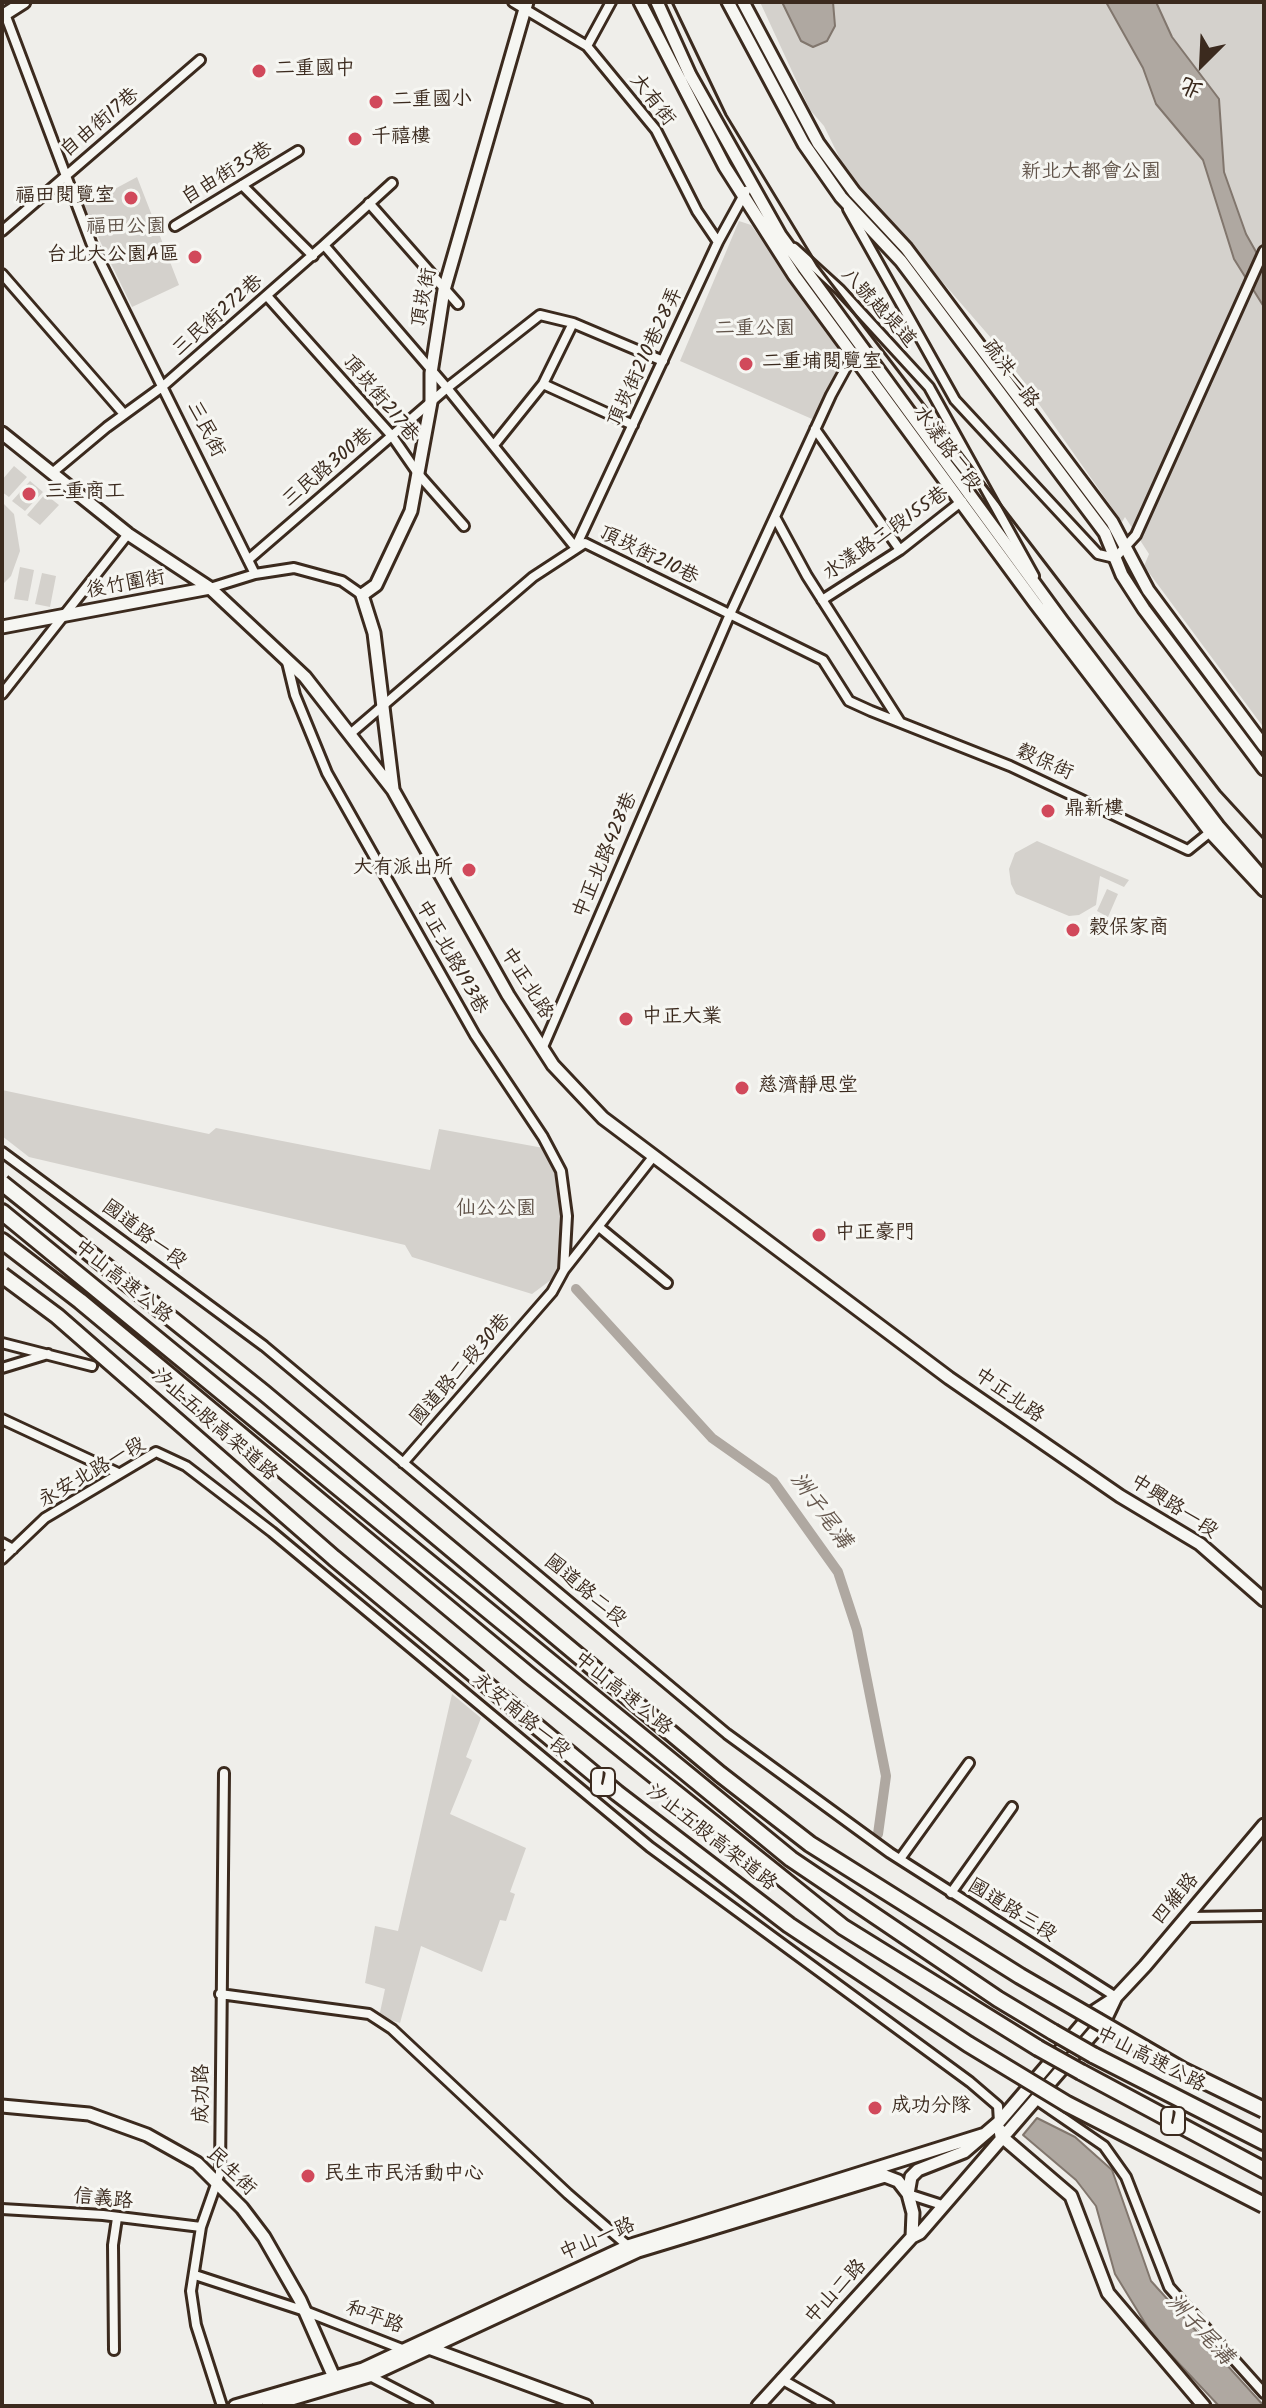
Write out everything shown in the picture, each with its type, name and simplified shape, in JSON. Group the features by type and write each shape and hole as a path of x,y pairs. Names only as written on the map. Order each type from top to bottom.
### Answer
{"highway":[{"path":"2,1183 263,1392 720,1774 810,1844 1033,1984 1182,2070 1264,2110"},
{"name":"中山高速公路","path":"2,1212 791,1859 998,1999 1053,2032 1264,2142"},
{"name":"中山高速公路","path":"2,1241 80,1301 529,1675 843,1927 1038,2048 1264,2170"},
{"name":"汐止五股高架道路","path":"2,1275 57,1316 334,1558 617,1793 789,1925 968,2044 1067,2104 1264,2205"}],"street":[{"path":"4,8 24,2"},
{"name":"大有街","path":"513,2 526,6 587,46 656,130 697,211 718,242"},
{"path":"587,46 611,2"},
{"name":"水漾路二段","path":"640,2 681,86 742,196 853,355 1052,608 1214,829 1264,879"},
{"name":"水漾路二段","path":"657,2 690,75 780,235 965,499 1214,829 1264,890"},
{"name":"疏洪一路","path":"728,2 804,144 841,197 901,261 1105,533 1115,558 1144,609 1264,769"},
{"name":"疏洪一路","path":"743,2 818,143 854,192 906,248 1112,522 1148,590 1264,746"},
{"name":"頂崁街","path":"362,595 376,585 411,511 431,402 431,373 445,289 526,6"},
{"name":"三民街","path":"4,8 92,245 255,574"},
{"name":"自由街17巷","path":"2,231 200,60"},
{"name":"自由街35巷","path":"175,226 298,151"},
{"name":"三民街272巷","path":"52,473 162,387 392,183"},
{"path":"242,185 313,256"},
{"name":"頂崁街210巷28弄","path":"575,547 718,242 742,196 752,185"},
{"name":"八號越堤道","path":"841,197 955,400 1098,554 1115,558"},
{"path":"369,203 458,304"},
{"name":"八號越堤道","path":"780,235 840,290 929,387 1052,608"},
{"name":"頂崁街210巷","path":"324,245 447,388 575,547 585,543 651,579 823,660 849,701"},
{"path":"1115,558 1126,550 1263,254"},
{"path":"2,274 124,414"},
{"name":"頂崁街217巷","path":"267,296 392,436 419,475 464,526"},
{"name":"三民路300巷","path":"248,560 447,388 540,315 573,323"},
{"path":"494,445 543,384 573,323 663,361"},
{"name":"中正北路428巷","path":"543,1047 730,614 815,429 853,355"},
{"path":"543,384 633,425"},
{"path":"943,411 955,400"},
{"path":"815,403 825,408"},
{"path":"815,429 900,550"},
{"name":"中正北路","path":"2,433 128,534 210,588 305,677 393,790 508,995 575,1090 653,1157 882,1330 1096,1480"},
{"name":"水漾路二段155巷","path":"822,600 900,550 965,499"},
{"path":"775,517 822,600 901,723"},
{"path":"2,694 128,534"},
{"path":"350,734 533,577 575,547"},
{"path":"255,574 294,568 342,581 362,595 374,633 393,790"},
{"name":"後竹圍街","path":"2,627 210,588 255,574"},
{"name":"中正北路193巷","path":"287,661 295,695 327,773 475,1035 543,1137 561,1171 567,1216 564,1270"},
{"name":"穀保街","path":"849,701 1010,766 1188,850 1214,829"},
{"name":"國道路一段","path":"2,1152 264,1346"},
{"name":"國道路二段30巷","path":"403,1463 545,1299 564,1270 653,1157"},
{"path":"599,1227 667,1283"},
{"path":"2,1343 92,1366"},
{"name":"國道路二段","path":"264,1346 727,1734 890,1853"},
{"path":"2,1368 49,1353"},
{"path":"2,1419 118,1473"},
{"name":"永安北路一段","path":"2,1559 45,1518 156,1452 166,1455"},
{"name":"永安南路一段","path":"166,1455 186,1466 272,1532 650,1847 970,2082 998,2106 999,2122"},
{"name":"中興路一段","path":"1096,1480 1200,1544 1264,1600"},
{"path":"2,1543 13,1549"},
{"path":"900,1859 969,1763"},
{"name":"成功路","path":"222,2406 196,2325 191,2291 201,2227 220,2173 224,1773"},
{"path":"951,1893 1012,1807"},
{"name":"四維路","path":"999,2122 1093,2012 1116,1997 1264,1825"},
{"name":"國道路三段","path":"890,1853 1116,1997"},
{"path":"1187,1917 1264,1916"},
{"path":"220,1994 369,2014 392,2029 628,2246"},
{"name":"四維路","path":"1001,2136 1037,2100 1106,2018 1116,1997"},
{"path":"1037,2100 1104,2146 1126,2177 1169,2287 1264,2393"},
{"name":"民生街","path":"2,2106 89,2114 119,2123 197,2163 264,2237 305,2311 336,2382"},
{"path":"999,2122 1001,2136 1071,2196 1108,2293 1204,2406"},
{"name":"中山一路","path":"908,2194 911,2177 918,2170 964,2152 999,2122"},
{"name":"中山一路","path":"366,2372 402,2349 628,2246 985,2134"},
{"name":"中山二路","path":"758,2406 912,2237 920,2233 1001,2136"},
{"name":"中山一路","path":"268,2406 432,2348 638,2251 885,2176 898,2181 908,2194"},
{"path":"908,2194 942,2205"},
{"path":"908,2194 913,2213 912,2237"},
{"name":"信義路","path":"2,2209 201,2227"},
{"path":"114,2350 113,2245 117,2218"},
{"name":"和平路","path":"195,2275 305,2311 402,2349 432,2348 586,2406"},
{"path":"366,2372 428,2406"},
{"path":"781,2379 829,2406"},
{"name":"中山一路","path":"235,2406 336,2382"}],"green space":[{"name":"新北大都會公園","path":"760,2 1264,2 1264,728 1144,566 1149,554 1125,517 1122,522 998,346 846,171 824,126 810,110"},
{"name":"福田公園","path":"137,177 179,285 132,307 83,206"},
{"name":"二重公園","path":"739,221 751,225 846,359 812,419 680,361"},
{"path":"14,466 27,477 9,497 2,492 2,480"},
{"path":"30,481 43,492 25,511 12,501"},
{"path":"45,494 59,505 40,525 27,515"},
{"path":"2,502 14,514 20,551 11,576 2,585"},
{"path":"20,567 34,570 28,601 14,599"},
{"path":"42,573 56,576 50,607 35,604"},
{"path":"1037,841 1129,880 1124,887 1100,876 1096,905 1079,915 1069,916 1016,894 1009,869 1015,853"},
{"path":"1107,889 1118,894 1108,917 1097,911"},
{"name":"仙公公園","path":"2,1090 209,1134 216,1128 430,1170 439,1129 549,1149 568,1201 567,1268 532,1294 412,1257 405,1245 29,1157 2,1136"},
{"path":"452,1694 481,1718 466,1757 472,1760 450,1814 526,1848 510,1892 515,1894 506,1921 500,1920 482,1972 421,1946 400,2023 379,2017 385,1989 365,1983 375,1926 398,1931"}],"shaded area":[{"path":"782,2 833,2 835,26 827,41 813,47 801,41"},
{"path":"1106,2 1156,2 1172,37 1219,99 1224,172 1246,234 1264,266 1264,307 1234,259 1203,160 1156,104 1143,68"},
{"path":"1037,2118 1075,2137 1112,2170 1151,2281 1264,2406 1219,2406 1153,2336 1115,2274 1096,2206 1076,2180 1023,2135"}],"waterway":[{"name":"洲子尾溝","path":"576,1289 712,1438 773,1481 838,1572 857,1630 886,1776 878,1834"}],"railway":[{"path":"672,2 726,115 817,265 1220,791 1264,839"}],"place":[{"name":"二重國中","path":"259,71"},
{"name":"二重國小","path":"376,102"},
{"name":"千禧樓","path":"355,139"},
{"name":"福田閱覽室","path":"131,198"},
{"name":"台北大公園A區","path":"195,257"},
{"name":"二重埔閱覽室","path":"746,364"},
{"name":"三重商工","path":"29,494"},
{"name":"鼎新樓","path":"1048,811"},
{"name":"大有派出所","path":"469,870"},
{"name":"穀保家商","path":"1073,930"},
{"name":"中正大業","path":"626,1019"},
{"name":"慈濟靜思堂","path":"742,1088"},
{"name":"中正豪門","path":"819,1235"},
{"name":"成功分隊","path":"875,2108"},
{"name":"民生市民活動中心","path":"308,2176"}]}
